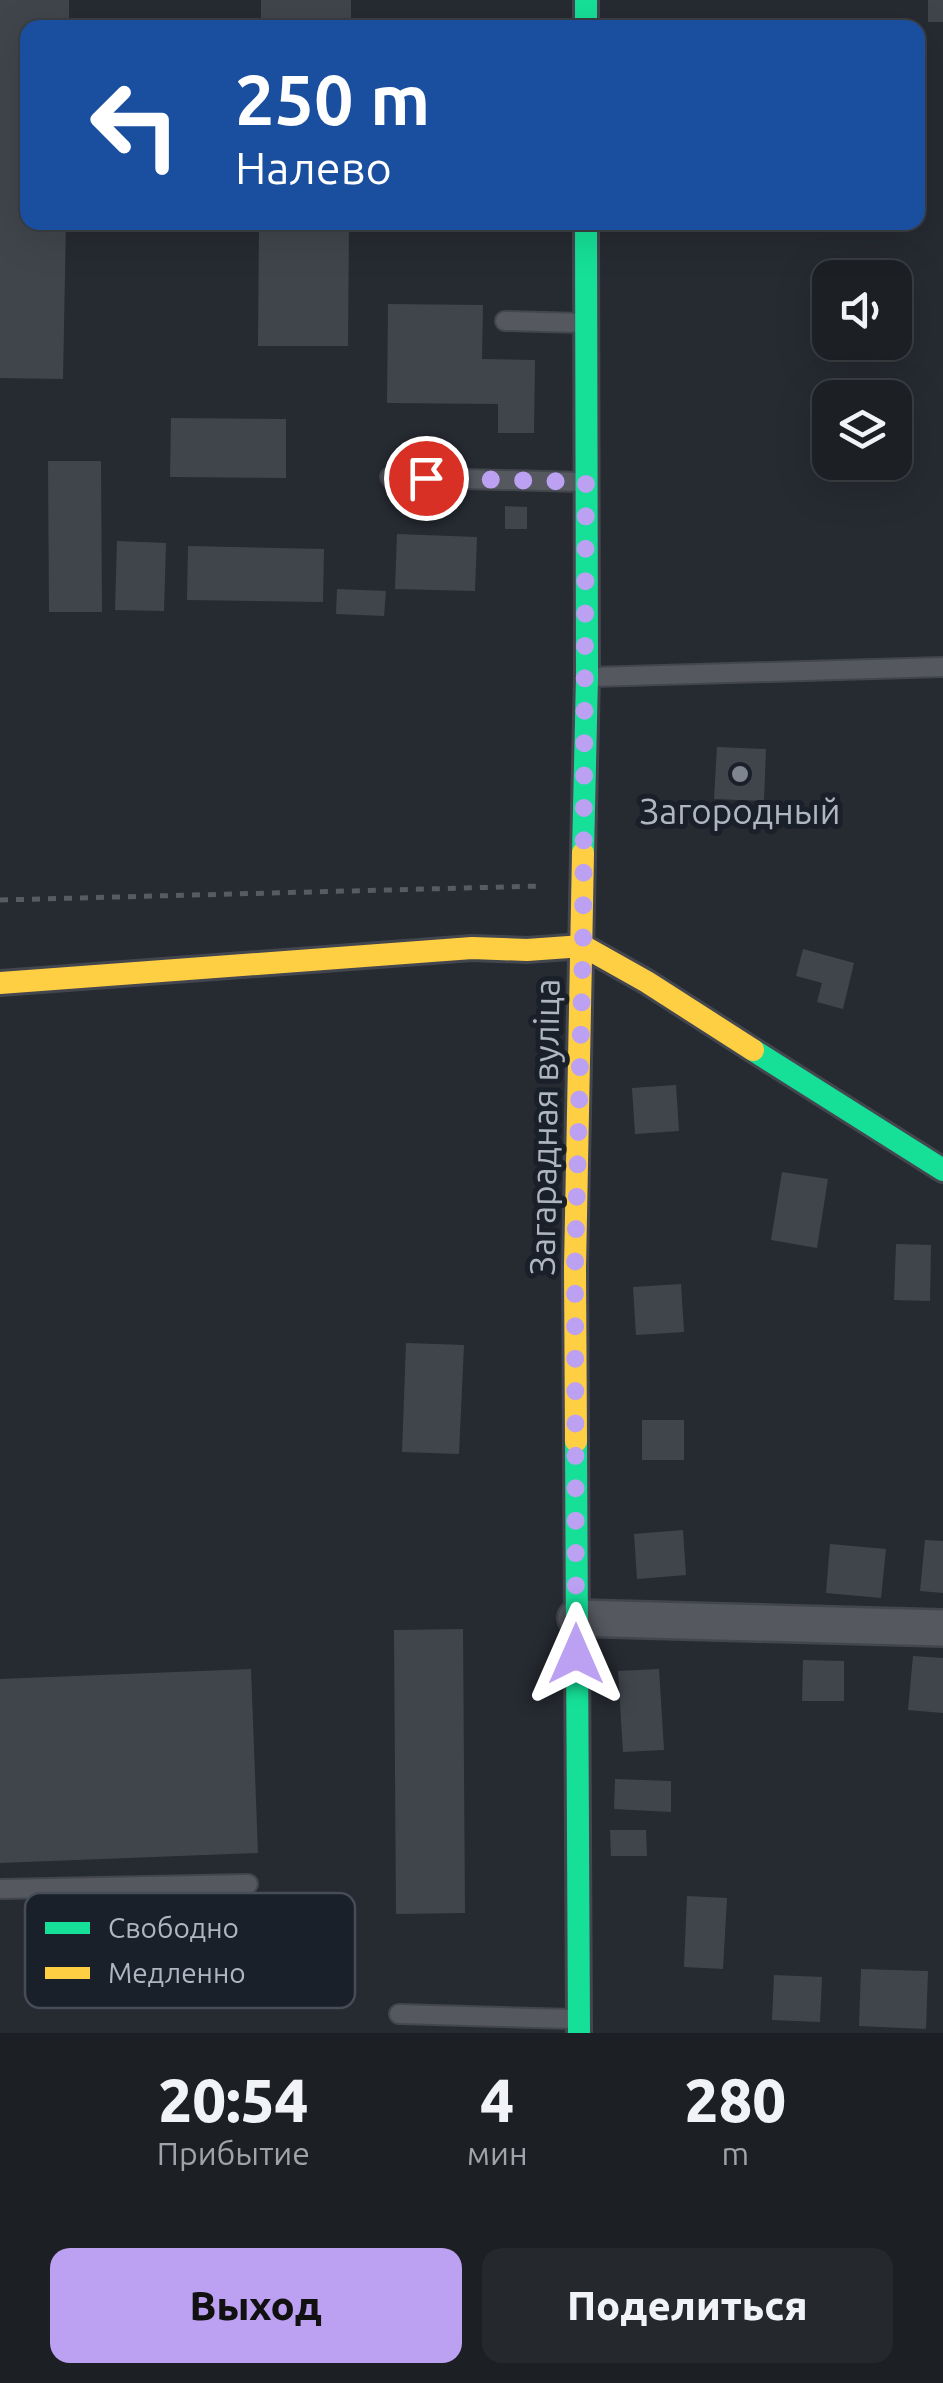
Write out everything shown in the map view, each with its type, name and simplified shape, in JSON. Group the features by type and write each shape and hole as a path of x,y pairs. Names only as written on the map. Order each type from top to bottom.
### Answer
{"main road":[{"name":"Загарадная вуліца","path":"578,2026 575,1268 586,677 586,230"},
{"path":"0,982 472,948 528,950 583,946 647,982 943,1170"}],"street":[{"path":"576,1618 943,1628"}],"lane":[{"path":"505,321 586,324"},
{"path":"390,477 586,482"},
{"path":"586,677 943,667"},
{"path":"0,1890 248,1884"},
{"path":"398,2014 578,2026"}],"path":[{"path":"0,900 583,885"}],"building":[{"path":"0,0 69,0 69,20 20,20 20,230 66,230 63,379 0,378"},
{"path":"261,0 351,0 351,20 261,20"},
{"path":"928,0 943,0 943,22 928,22"},
{"path":"259,230 349,230 348,346 258,346"},
{"path":"388,304 483,305 482,359 535,360 534,433 498,433 498,404 387,403"},
{"path":"171,418 286,419 286,478 170,477"},
{"path":"48,461 101,461 102,612 49,612"},
{"path":"505,506 527,507 527,529 505,529"},
{"path":"397,534 477,537 475,591 395,589"},
{"path":"117,541 166,543 164,611 115,610"},
{"path":"188,546 324,549 323,602 187,600"},
{"path":"337,589 386,591 384,616 336,614"},
{"name":"Загородный","path":"717,747 766,749 764,801 714,799"},
{"path":"803,949 854,963 843,1009 817,1002 822,983 796,976"},
{"path":"676,1085 679,1131 635,1134 632,1088"},
{"path":"782,1172 828,1179 817,1248 771,1240"},
{"path":"896,1244 931,1245 930,1301 894,1300"},
{"path":"681,1284 684,1332 636,1335 633,1287"},
{"path":"406,1343 464,1345 459,1454 402,1452"},
{"path":"642,1420 684,1420 684,1460 642,1460"},
{"path":"683,1530 686,1575 637,1579 634,1534"},
{"path":"925,1540 943,1541 943,1593 920,1591"},
{"path":"830,1544 886,1549 881,1598 826,1593"},
{"path":"463,1629 465,1913 396,1914 394,1630"},
{"path":"913,1656 943,1658 943,1713 908,1710"},
{"path":"803,1660 844,1661 844,1701 802,1701"},
{"path":"251,1669 258,1853 0,1863 0,1679"},
{"path":"659,1669 664,1750 623,1752 618,1671"},
{"path":"615,1779 671,1781 671,1812 614,1809"},
{"path":"610,1830 646,1830 647,1856 611,1856"},
{"path":"687,1896 727,1898 723,1969 684,1967"},
{"path":"861,1969 928,1971 926,2029 859,2026"},
{"path":"774,1975 822,1977 820,2022 772,2020"}],"traffic: fast":[{"path":"586,0 586,20"},
{"path":"583,853 587,677 586,230"},
{"path":"753,1050 943,1170"},
{"path":"576,1441 579,2033"}],"traffic: slow":[{"path":"576,1441 575,1268 583,853"},
{"path":"0,983 472,948 583,946 753,1050"}],"place":[{"name":"Загородный","path":"740,774"}],"route":[{"path":"426,478 586,482 583,946 575,1268 576,1654"}]}
